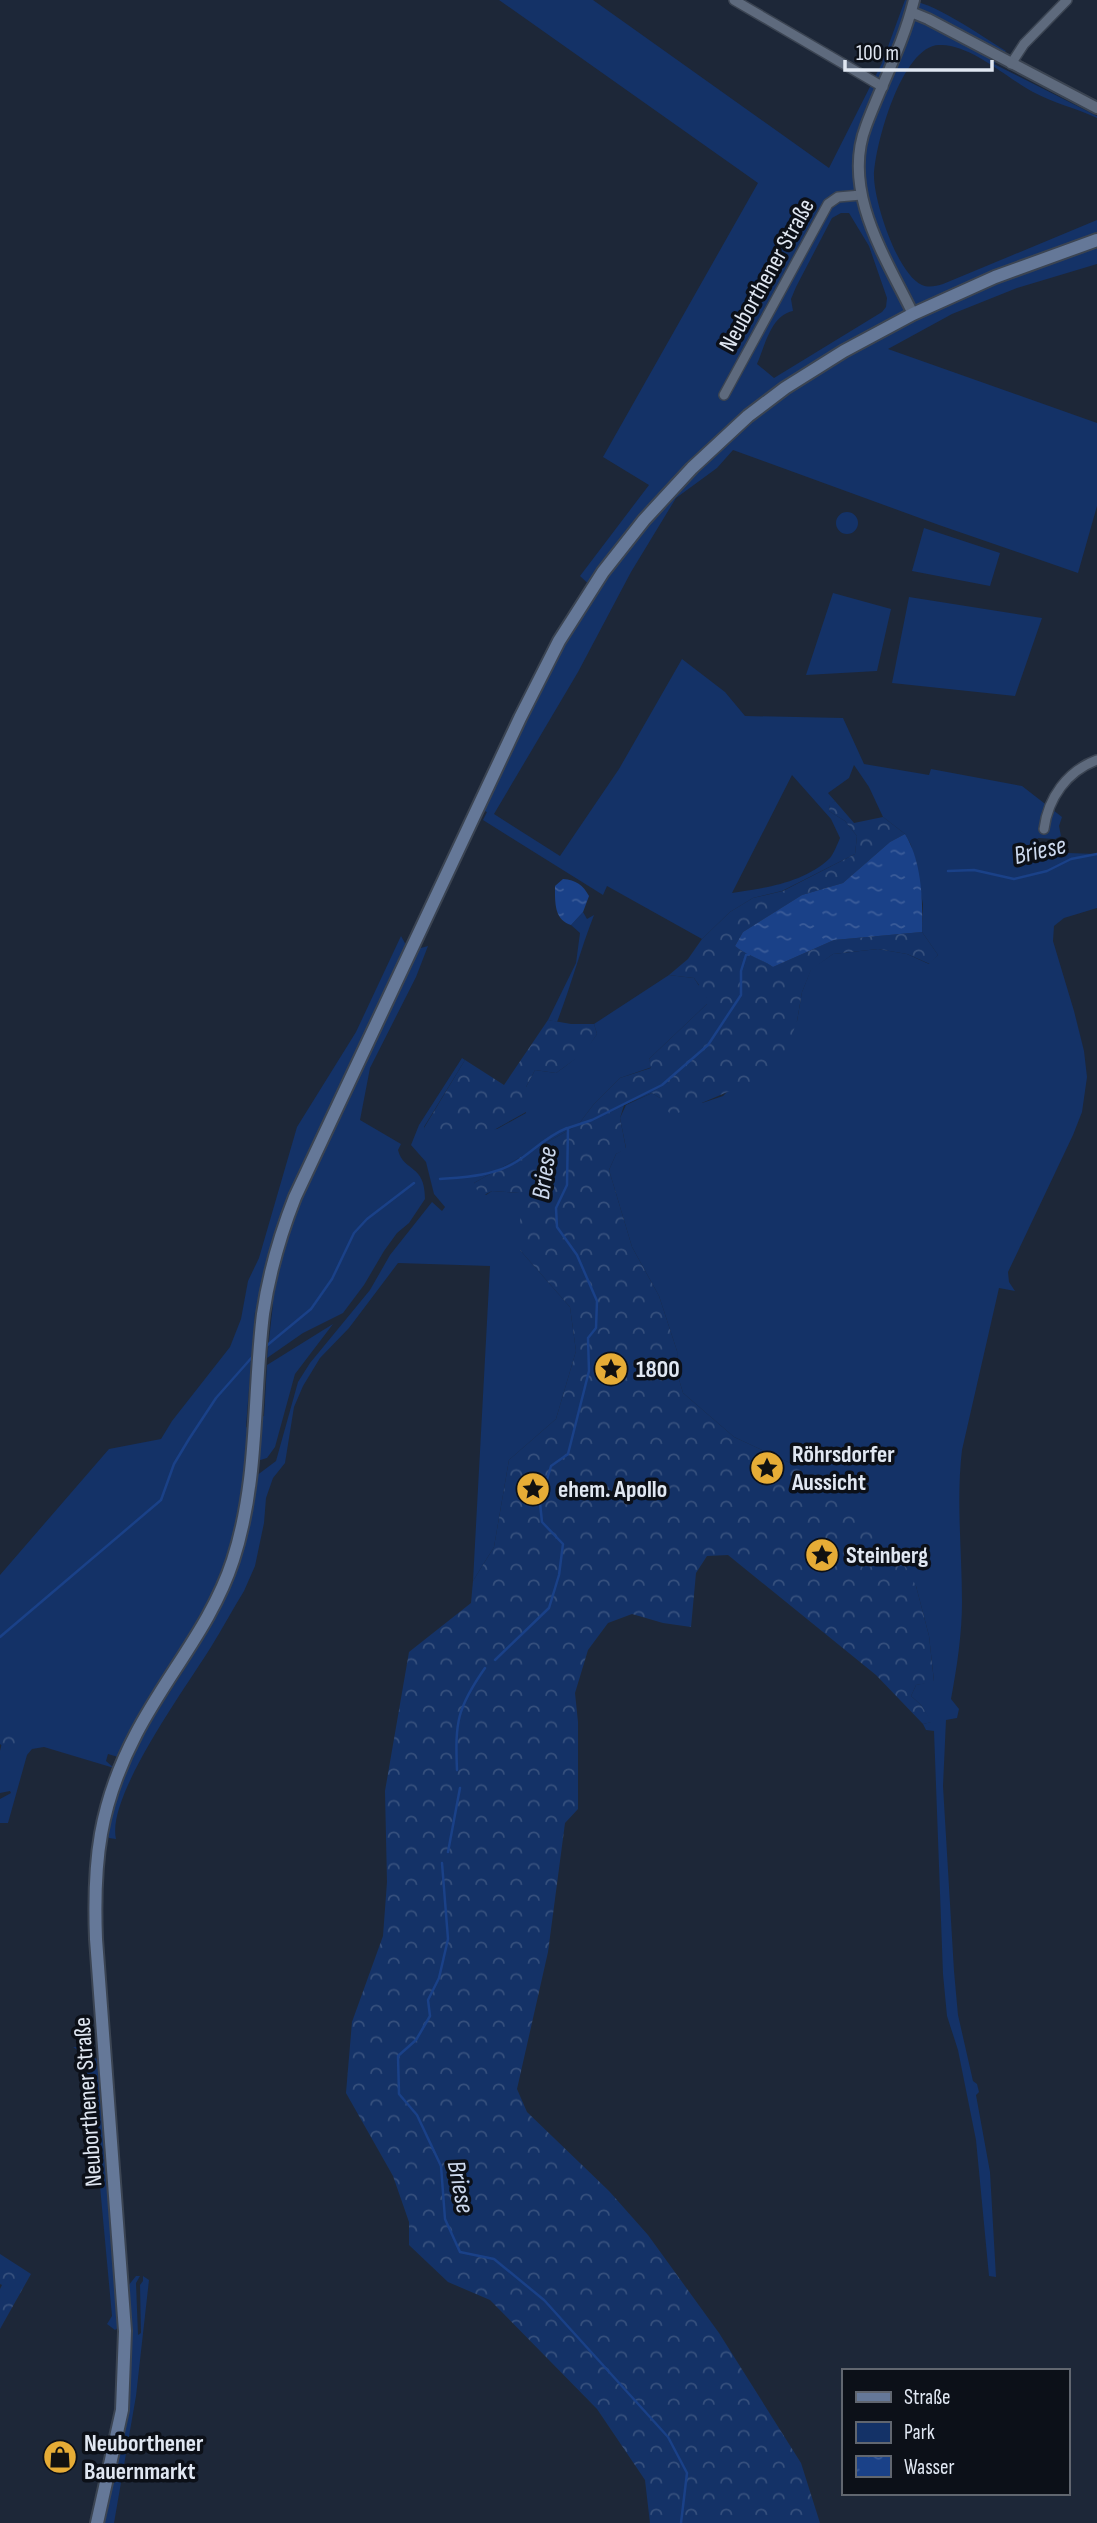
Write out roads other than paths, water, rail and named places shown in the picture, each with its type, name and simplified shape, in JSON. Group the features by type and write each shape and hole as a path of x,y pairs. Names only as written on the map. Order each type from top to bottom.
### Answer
{"main road":[{"name":"Neuborthener Straße","path":"97,2523 122,2410 125,2331 96,1939 96,1860 102,1824 115,1781 136,1733 205,1625 225,1586 233,1561 248,1493 263,1312 275,1250 310,1164 520,718 559,641 603,572 644,520 715,444 785,388 844,351 914,314 995,278 1097,240"}],"street":[{"path":"734,0 883,87"},
{"path":"914,0 902,42 865,127 861,143 861,195 879,244 914,314"},
{"path":"1011,64 1024,44 1067,0"},
{"path":"911,12 1097,108"},
{"name":"Neuborthener Straße","path":"724,395 828,204 838,197 861,195"},
{"path":"1044,829 1046,816 1056,792 1083,765 1097,760"}],"water":[{"path":"905,834 918,869 922,894 922,932 834,940 773,967 735,946 743,932 802,895 843,883 890,842"},
{"path":"563,879 579,884 589,896 583,912 571,925 558,915 556,904 555,886"}],"waterway":[{"name":"Briese","path":"948,871 974,870 1014,879 1047,871 1071,859 1097,854"},
{"name":"Briese","path":"495,1660 549,1608 559,1575 563,1544 542,1522 540,1503 551,1466 568,1454 589,1371 588,1338 596,1328 597,1301 577,1255 557,1227 556,1208 567,1185 568,1128 592,1120 662,1085 708,1045 741,995 741,971 746,955 749,954"},
{"path":"440,1179 479,1175 507,1167 567,1128"},
{"path":"265,1347 311,1309 332,1279 354,1233 367,1219 414,1183"},
{"path":"0,1637 161,1500 174,1464 189,1439 216,1398 254,1355"},
{"name":"Briese","path":"457,1770 458,1727 463,1705 485,1668"},
{"name":"Briese","path":"448,1852 460,1788"},
{"name":"Briese","path":"442,1863 448,1939 439,1978 428,2000 430,2016 416,2040 398,2056 399,2094 417,2115 441,2166 445,2219 460,2252 494,2259 544,2300 668,2437 687,2473 681,2523"}],"place":[{"name":"1800","path":"611,1369"},
{"name":"Röhrsdorfer Aussicht","path":"767,1468"},
{"name":"ehem. Apollo","path":"533,1489"},
{"name":"Steinberg","path":"822,1555"},
{"name":"Neuborthener Bauernmarkt","path":"60,2457"}]}
